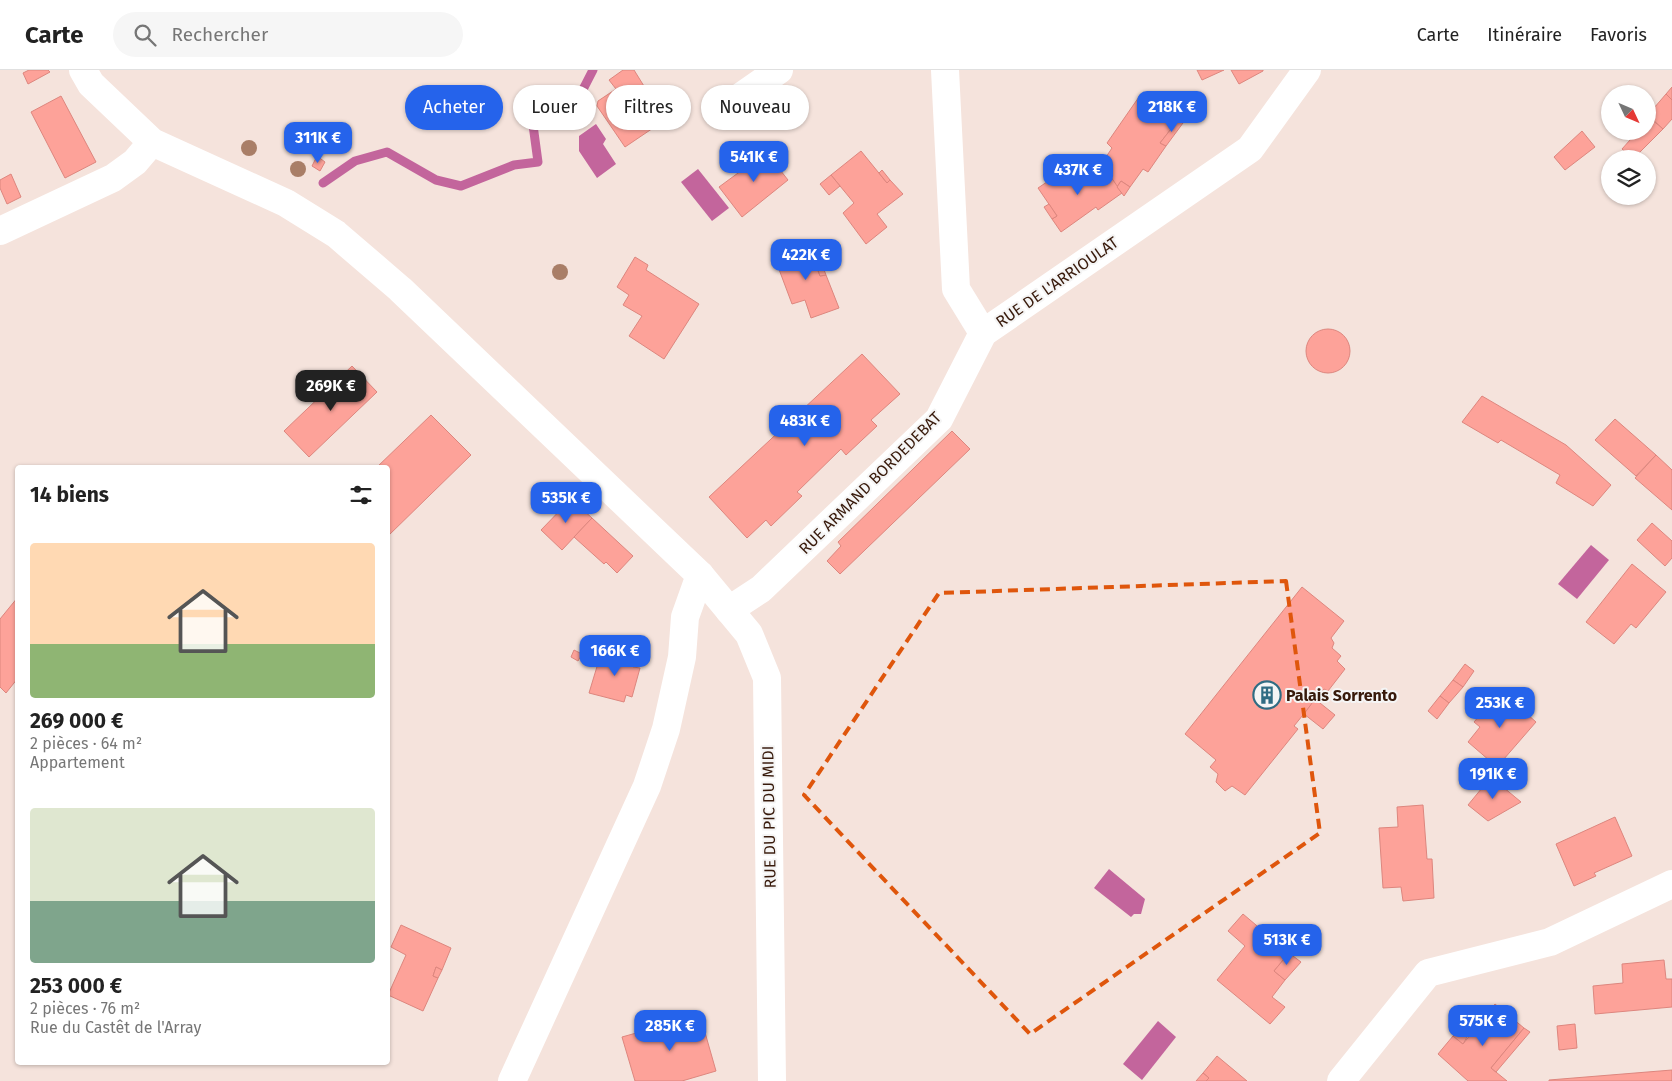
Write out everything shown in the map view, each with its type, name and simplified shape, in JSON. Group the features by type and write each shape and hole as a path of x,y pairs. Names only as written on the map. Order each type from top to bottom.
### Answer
{"street":[{"name":"RUE DU PIC DU MIDI","path":"83,70 90,84 152,142 286,202 336,234 400,289 700,575 749,634 767,678 772,1081"},
{"path":"758,85 780,70"},
{"name":"RUE DE L'ARRIOULAT","path":"945,70 956,289 983,333 1250,149 1307,70"},
{"path":"0,231 113,178 135,162 152,142"},
{"name":"RUE ARMAND BORDEDEBAT","path":"729,610 761,589 939,418 983,333"},
{"path":"512,1081 647,786 666,729 682,657 685,617 700,575"},
{"path":"1341,1081 1428,973 1550,942 1672,884"}],"highlighted area":[{"path":"1286,581 1320,833 1030,1034 804,795 939,593"}],"shaded area":[{"path":"596,124 606,139 603,144 616,164 597,178 579,151 579,136 588,130 596,130"},
{"path":"698,169 729,208 712,221 681,182"},
{"path":"1591,545 1609,560 1577,599 1558,584"},
{"path":"1109,869 1145,899 1141,914 1134,914 1131,917 1094,888"},
{"path":"1158,1021 1176,1037 1142,1080 1123,1064"}],"building":[{"path":"29,70 48,70 50,72 28,84 23,73"},
{"path":"623,70 634,70 643,85 613,85 609,80"},
{"path":"1197,70 1224,70 1202,80"},
{"path":"1231,70 1263,70 1263,71 1239,84"},
{"path":"1672,87 1672,100 1666,94"},
{"path":"1141,94 1178,120 1160,143 1166,146 1148,172 1143,169 1130,187 1121,181 1117,187 1102,163 1112,148 1107,143"},
{"path":"1666,94 1672,100 1672,119 1663,129 1656,122 1656,106"},
{"path":"61,96 96,162 65,178 31,112"},
{"path":"606,96 606,119 597,106 598,101"},
{"path":"1178,120 1183,123 1166,146 1160,143"},
{"path":"1656,123 1663,129 1656,136"},
{"path":"613,130 650,130 625,147"},
{"path":"1582,131 1595,147 1565,170 1554,157"},
{"path":"1630,140 1652,140 1642,150 1622,149"},
{"path":"762,147 788,180 742,217 719,187 753,162 749,157"},
{"path":"861,151 887,183 890,180 903,194 877,214 887,227 866,244 843,213 854,203 831,175"},
{"path":"317,156 325,162 320,171 312,166"},
{"path":"749,157 753,162 741,171 736,166"},
{"path":"1069,167 1080,184 1104,167 1122,193 1098,210 1096,207 1061,232 1052,219 1057,216 1038,188"},
{"path":"882,170 890,180 887,183 879,173"},
{"path":"11,174 21,197 7,204 0,188 0,180"},
{"path":"831,175 840,186 829,195 820,184"},
{"path":"1121,181 1130,187 1124,196 1117,187"},
{"path":"1049,204 1057,216 1052,219 1044,207"},
{"path":"808,245 820,276 826,275 839,308 811,318 805,300 792,304 774,256"},
{"path":"635,257 648,265 646,270 699,304 664,359 629,336 642,316 623,305 629,295 617,287"},
{"path":"821,262 826,275 820,276 816,264"},
{"path":"1324,329 1332,329 1344,335 1350,351 1344,367 1332,373 1324,373 1312,367 1306,355 1306,347 1312,335"},
{"path":"862,354 900,394 871,420 877,426 846,455 841,449 797,492 802,496 771,526 766,520 747,538 709,497"},
{"path":"352,366 377,392 309,457 284,431"},
{"path":"1482,396 1566,445 1611,485 1593,506 1556,483 1560,475 1501,440 1498,443 1462,422"},
{"path":"431,415 471,455 390,534 390,465 379,465"},
{"path":"1615,419 1656,455 1636,476 1595,440"},
{"path":"952,431 970,449 840,574 827,561 841,546 838,542"},
{"path":"1656,455 1672,470 1672,510 1635,478"},
{"path":"571,499 592,518 562,550 541,530"},
{"path":"592,518 633,556 617,573 574,537"},
{"path":"1652,523 1672,541 1672,558 1665,566 1637,540"},
{"path":"1632,564 1666,592 1636,628 1631,624 1614,644 1586,622"},
{"name":"Palais Sorrento","path":"1302,587 1344,621 1331,638 1334,643 1332,648 1341,656 1337,661 1345,669 1328,691 1324,689 1294,726 1298,729 1245,795 1232,786 1225,791 1216,782 1218,774 1210,767 1216,760 1185,734"},
{"path":"15,601 15,682 6,693 0,687 0,619"},
{"path":"574,650 582,654 578,661 571,657"},
{"path":"602,650 636,659 633,667 640,668 632,697 626,695 624,702 589,693"},
{"path":"1465,664 1474,671 1463,687 1453,680"},
{"path":"1453,680 1463,687 1449,703 1440,696"},
{"path":"1501,691 1536,722 1497,767 1468,742 1480,727 1474,722"},
{"path":"1440,696 1449,703 1437,719 1428,711"},
{"path":"1315,699 1335,715 1323,729 1304,714"},
{"path":"1491,777 1521,802 1488,821 1468,805"},
{"path":"1423,805 1427,859 1432,859 1434,898 1403,901 1401,887 1383,888 1379,828 1398,827 1397,807"},
{"path":"1615,817 1632,856 1594,873 1596,876 1574,886 1556,844"},
{"path":"1243,914 1289,953 1274,971 1285,980 1272,997 1285,1007 1270,1024 1217,980 1245,946 1228,931"},
{"path":"401,925 451,948 442,970 436,967 433,976 438,978 423,1011 390,996 390,991 406,955 391,947"},
{"path":"1289,953 1301,962 1285,980 1274,971"},
{"path":"1664,960 1666,979 1672,979 1672,1007 1595,1014 1593,986 1623,983 1622,964"},
{"path":"436,967 442,970 438,978 433,976"},
{"path":"1495,1004 1524,1028 1491,1068 1507,1081 1468,1081 1438,1054 1453,1036 1463,1044"},
{"path":"700,1015 716,1071 682,1081 635,1081 622,1037"},
{"path":"1575,1024 1577,1048 1559,1050 1557,1026"},
{"path":"1524,1028 1530,1032 1496,1072 1491,1068"},
{"path":"1458,1030 1467,1037 1463,1044 1453,1036"},
{"path":"1217,1056 1247,1081 1206,1081 1209,1078 1203,1073"},
{"path":"1672,1070 1672,1081 1549,1081 1549,1080"},
{"path":"1203,1073 1209,1078 1206,1081 1196,1081"}],"waterway":[{"path":"323,183 355,161 387,152 436,180 461,186 514,165 538,162 533,125 560,118 575,105 593,70"}],"place":[{"name":"Palais Sorrento","path":"1267,695"}]}
